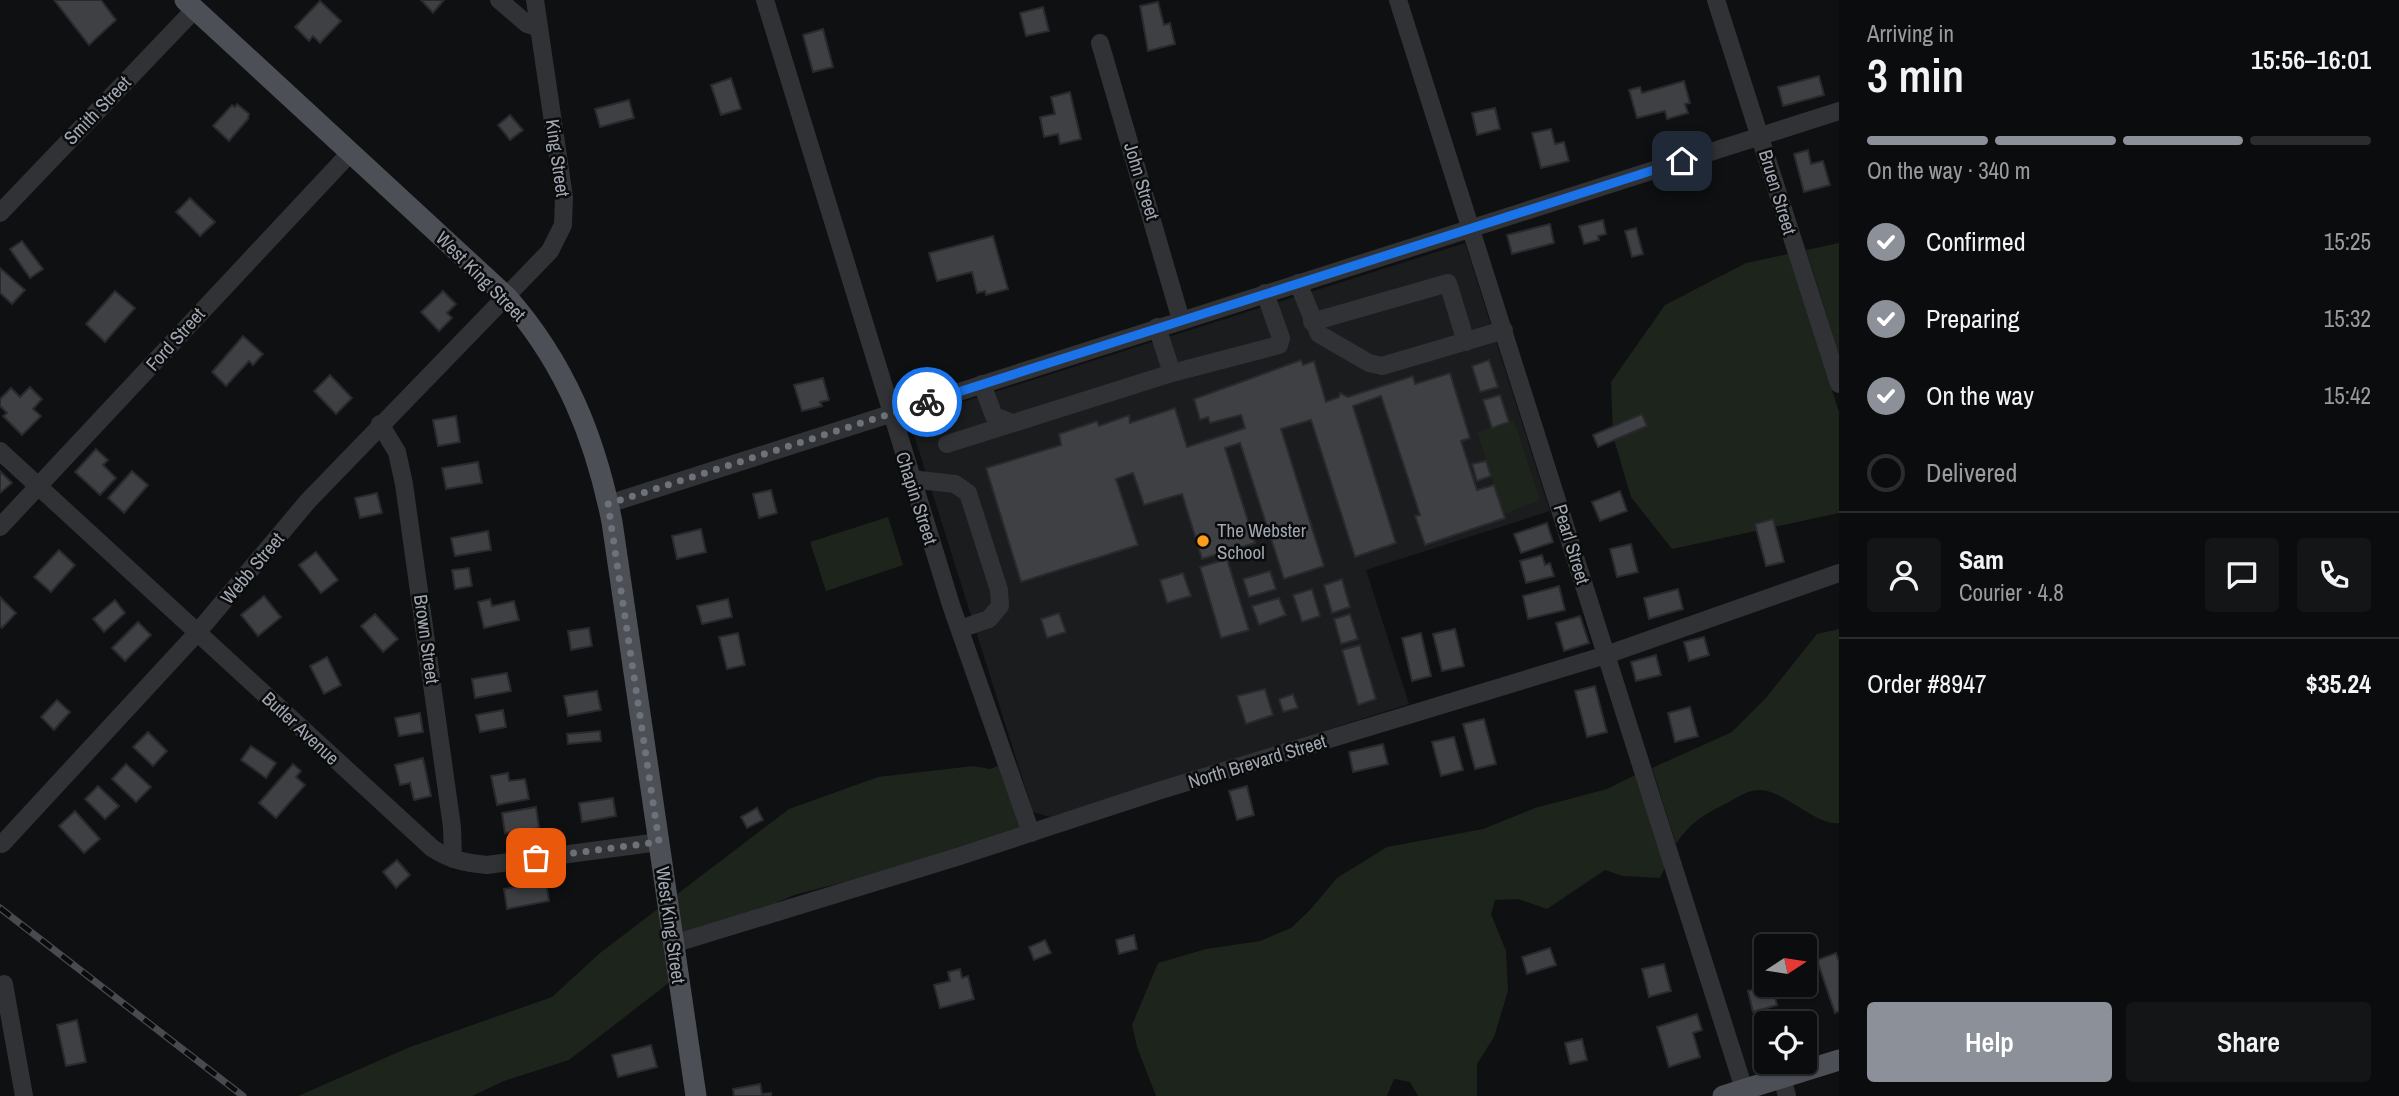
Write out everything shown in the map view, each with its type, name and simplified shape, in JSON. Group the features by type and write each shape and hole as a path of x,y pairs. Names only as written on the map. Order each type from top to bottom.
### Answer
{"main road":[{"name":"West King Street","path":"190,4 507,297 544,343 573,394 597,456 608,504 696,1096"},
{"path":"1723,1096 1744,1089 1784,1087 1839,1060"}],"street":[{"path":"499,0 527,24 540,28"},
{"name":"King Street","path":"507,297 550,251 563,225 566,211 535,0"},
{"name":"Chapin Street","path":"765,0 890,414 960,629 1031,833"},
{"name":"Pearl Street","path":"1398,0 1744,1089"},
{"name":"Bruen Street","path":"1716,0 1839,384"},
{"name":"Smith Street","path":"0,213 190,4"},
{"name":"John Street","path":"1100,43 1181,320"},
{"path":"608,504 1839,111"},
{"name":"Ford Street","path":"0,527 351,152"},
{"path":"1298,283 1312,322 1328,342 1382,366 1504,330"},
{"path":"1312,322 1447,283 1466,342"},
{"path":"947,444 1172,373 1279,345 1281,338 1265,293"},
{"name":"Webb Street","path":"2,844 197,633 308,501 380,424 507,297"},
{"path":"1157,327 1172,373"},
{"path":"982,384 994,416 1012,423"},
{"name":"Brown Street","path":"380,424 397,452 404,484 450,813 453,859"},
{"name":"Butler Avenue","path":"0,451 432,848 453,859 487,865 659,842"},
{"path":"911,479 964,487 968,493 999,590 1000,606 989,619 960,629"},
{"name":"North Brevard Street","path":"673,944 1158,791 1606,655 1839,573"},
{"path":"4,984 24,1096"}],"shaded area":[{"name":"The Webster School","path":"1465,243 1550,511 1366,570 1409,704 1050,817 1033,812 909,419"},
{"path":"1839,243 1839,355 1806,250"},
{"path":"1788,254 1839,412 1839,513 1672,549 1631,497 1613,436 1611,382 1665,305 1746,263"},
{"path":"1514,420 1540,500 1504,514 1477,432"},
{"path":"888,517 903,565 826,591 810,542"},
{"path":"1839,629 1839,823 1821,819 1770,792 1755,790 1704,816 1686,830 1676,844 1652,768 1732,732 1765,699 1817,634"},
{"path":"973,766 990,769 998,766 1020,828 887,871 794,895 756,912 681,934 676,895 789,809 878,777"},
{"path":"1635,775 1665,867 1660,878 1623,876 1605,870 1547,909 1518,899 1495,900 1491,914 1506,951 1508,991 1494,1037 1477,1064 1477,1096 1418,1096 1410,1082 1394,1079 1387,1096 1156,1096 1137,1047 1132,1025 1158,963 1206,949 1260,941 1291,928 1337,878 1387,847 1483,829 1535,808 1607,789"},
{"path":"659,908 670,982 569,1060 504,1081 472,1096 298,1096 410,1047 552,997 600,953"}],"building":[{"path":"54,0 101,0 116,20 89,45"},
{"path":"421,0 444,0 433,13"},
{"path":"320,1 341,21 320,43 313,36 309,41 295,27"},
{"path":"1158,2 1164,25 1170,23 1175,44 1148,51 1140,6"},
{"path":"1043,7 1049,31 1026,36 1020,13"},
{"path":"823,29 833,67 813,72 803,35"},
{"path":"1819,76 1824,95 1783,106 1778,87"},
{"path":"731,78 741,109 721,115 711,85"},
{"path":"1684,81 1690,103 1685,104 1688,113 1667,119 1665,111 1637,118 1629,90 1640,87 1642,93"},
{"path":"1070,92 1081,139 1060,144 1058,134 1044,137 1040,117 1055,114 1051,97"},
{"path":"629,100 634,118 600,127 595,109"},
{"path":"237,104 249,114 248,119 229,141 213,126 232,105 235,107"},
{"path":"1495,108 1500,129 1477,135 1472,113"},
{"path":"510,115 523,130 510,140 498,125"},
{"path":"1551,129 1555,144 1564,142 1569,161 1541,168 1532,133"},
{"path":"1808,150 1811,164 1823,161 1830,185 1804,192 1794,154"},
{"path":"190,198 215,222 200,236 176,212"},
{"path":"1603,220 1606,234 1598,236 1599,240 1584,244 1579,226"},
{"path":"1550,224 1554,243 1512,254 1507,235"},
{"path":"1636,228 1643,254 1632,257 1625,231"},
{"path":"993,236 1008,289 986,295 985,291 977,293 972,272 937,281 929,253"},
{"path":"22,241 43,269 30,278 10,249"},
{"path":"0,268 25,290 12,304 0,293"},
{"path":"115,291 135,308 105,342 86,324"},
{"path":"443,291 456,304 447,313 452,318 439,331 421,312"},
{"path":"243,336 263,354 253,365 249,361 226,386 212,372"},
{"path":"1301,360 1303,365 1314,361 1326,402 1339,397 1340,393 1348,397 1413,376 1415,384 1450,373 1470,438 1461,441 1477,490 1494,485 1505,518 1425,545 1415,516 1420,515 1381,396 1353,406 1396,543 1355,557 1311,420 1281,429 1324,566 1284,579 1240,443 1225,448 1255,543 1202,559 1182,494 1144,505 1133,473 1116,479 1138,545 1021,582 986,468 1061,445 1059,434 1097,421 1099,426 1129,415 1130,423 1175,408 1187,447 1245,428 1241,415 1210,423 1208,417 1200,420 1194,399"},
{"path":"1489,360 1498,387 1480,392 1472,366"},
{"path":"330,375 352,398 336,414 314,391"},
{"path":"823,378 829,400 820,402 822,406 802,411 794,385"},
{"path":"30,387 42,399 33,409 41,416 22,435 3,416 7,413 0,406 0,399 11,388 20,397"},
{"path":"1500,395 1509,422 1492,428 1483,400"},
{"path":"1642,414 1647,426 1598,447 1593,435"},
{"path":"456,416 460,442 438,446 433,420"},
{"path":"96,449 108,460 103,465 116,478 100,495 75,472"},
{"path":"1486,461 1491,476 1477,481 1472,464"},
{"path":"478,462 482,483 446,489 442,468"},
{"path":"0,471 12,483 0,493"},
{"path":"132,471 148,485 124,513 108,498"},
{"path":"771,490 777,513 759,518 753,494"},
{"path":"1620,491 1627,511 1600,521 1592,502"},
{"path":"377,493 382,513 360,518 355,498"},
{"path":"1773,519 1784,562 1766,566 1755,524"},
{"path":"1547,523 1553,542 1521,553 1514,534"},
{"path":"701,529 706,552 677,559 672,536"},
{"path":"488,531 491,550 455,556 451,538"},
{"path":"1631,544 1638,572 1617,577 1610,549"},
{"path":"59,550 75,565 51,592 34,577"},
{"path":"316,552 338,580 321,593 299,565"},
{"path":"1542,555 1545,565 1550,563 1554,576 1526,583 1520,561"},
{"path":"1227,559 1249,630 1221,638 1200,567"},
{"path":"469,568 472,586 455,589 452,570"},
{"path":"1270,571 1276,589 1249,597 1243,579"},
{"path":"1183,573 1191,596 1167,603 1160,580"},
{"path":"1342,579 1350,607 1332,613 1324,585"},
{"path":"1559,586 1565,610 1528,619 1523,596"},
{"path":"1312,589 1320,616 1302,622 1293,595"},
{"path":"1678,589 1683,609 1649,619 1644,598"},
{"path":"264,596 281,617 258,636 241,615"},
{"path":"0,597 16,613 2,628 0,626"},
{"path":"1279,598 1286,615 1259,625 1252,606"},
{"path":"490,599 492,606 514,601 519,620 484,628 478,602"},
{"path":"728,599 732,617 702,624 697,606"},
{"path":"115,600 125,613 104,632 93,619"},
{"path":"1059,613 1066,632 1047,638 1041,619"},
{"path":"375,614 398,639 383,652 361,626"},
{"path":"1350,614 1358,639 1341,644 1334,619"},
{"path":"1580,616 1589,643 1564,651 1556,623"},
{"path":"138,622 151,635 125,661 112,648"},
{"path":"589,628 592,646 571,650 568,631"},
{"path":"1455,629 1464,666 1442,671 1433,634"},
{"path":"738,633 745,665 727,669 719,637"},
{"path":"1421,633 1431,676 1412,681 1402,638"},
{"path":"1704,637 1709,655 1689,661 1684,642"},
{"path":"1360,645 1376,699 1358,705 1342,650"},
{"path":"1656,655 1661,675 1636,681 1631,662"},
{"path":"327,657 341,685 324,694 310,666"},
{"path":"507,673 511,691 475,698 472,679"},
{"path":"1595,686 1607,732 1587,737 1575,691"},
{"path":"1265,689 1273,715 1246,724 1237,696"},
{"path":"597,691 601,710 568,716 564,696"},
{"path":"1293,694 1298,708 1283,712 1279,699"},
{"path":"57,700 70,712 54,730 41,717"},
{"path":"1690,707 1698,736 1675,742 1668,713"},
{"path":"503,710 506,727 480,732 476,715"},
{"path":"420,713 423,732 399,736 395,718"},
{"path":"1484,719 1496,764 1475,769 1463,724"},
{"path":"600,731 601,741 568,744 567,734"},
{"path":"148,732 167,751 153,766 133,747"},
{"path":"1454,737 1463,770 1441,776 1432,742"},
{"path":"1383,744 1388,764 1353,772 1349,752"},
{"path":"251,746 276,763 266,778 241,760"},
{"path":"423,758 431,796 414,800 410,783 400,785 395,765"},
{"path":"126,764 151,787 136,802 112,779"},
{"path":"293,764 301,771 296,777 305,785 276,818 259,803"},
{"path":"508,773 509,781 525,779 529,799 497,805 491,776"},
{"path":"98,786 119,806 105,819 85,799"},
{"path":"1247,786 1254,815 1237,820 1229,791"},
{"path":"613,798 616,816 582,822 579,803"},
{"path":"536,807 539,828 505,833 502,813"},
{"path":"757,808 763,820 747,828 741,817"},
{"path":"75,811 100,839 84,853 59,826"},
{"path":"397,860 410,875 396,888 383,872"},
{"path":"546,882 549,901 507,909 504,889"},
{"path":"1134,935 1137,949 1119,954 1116,940"},
{"path":"1045,940 1051,953 1034,960 1029,947"},
{"path":"1550,948 1556,965 1527,974 1522,957"},
{"path":"1836,953 1839,962 1839,1011 1835,1013 1817,960"},
{"path":"1664,964 1671,991 1649,997 1642,969"},
{"path":"960,969 962,978 968,976 974,999 940,1008 934,985 950,981 948,972"},
{"path":"1754,990 1754,998 1775,998 1777,1005 1753,1012 1748,991"},
{"path":"1697,1014 1702,1030 1693,1033 1700,1057 1669,1067 1657,1027"},
{"path":"77,1020 86,1062 66,1066 57,1025"},
{"path":"1582,1039 1587,1060 1570,1064 1565,1043"},
{"path":"651,1045 657,1067 618,1077 612,1055"},
{"path":"760,1084 762,1094 771,1093 771,1096 734,1096 733,1089"}],"railway":[{"path":"0,908 243,1096"}],"way so far":[{"path":"536,858 659,842 608,504 927,402"}],"place":[{"name":"The Webster School","path":"1203,541"}],"route":[{"path":"927,402 1682,161"}]}
